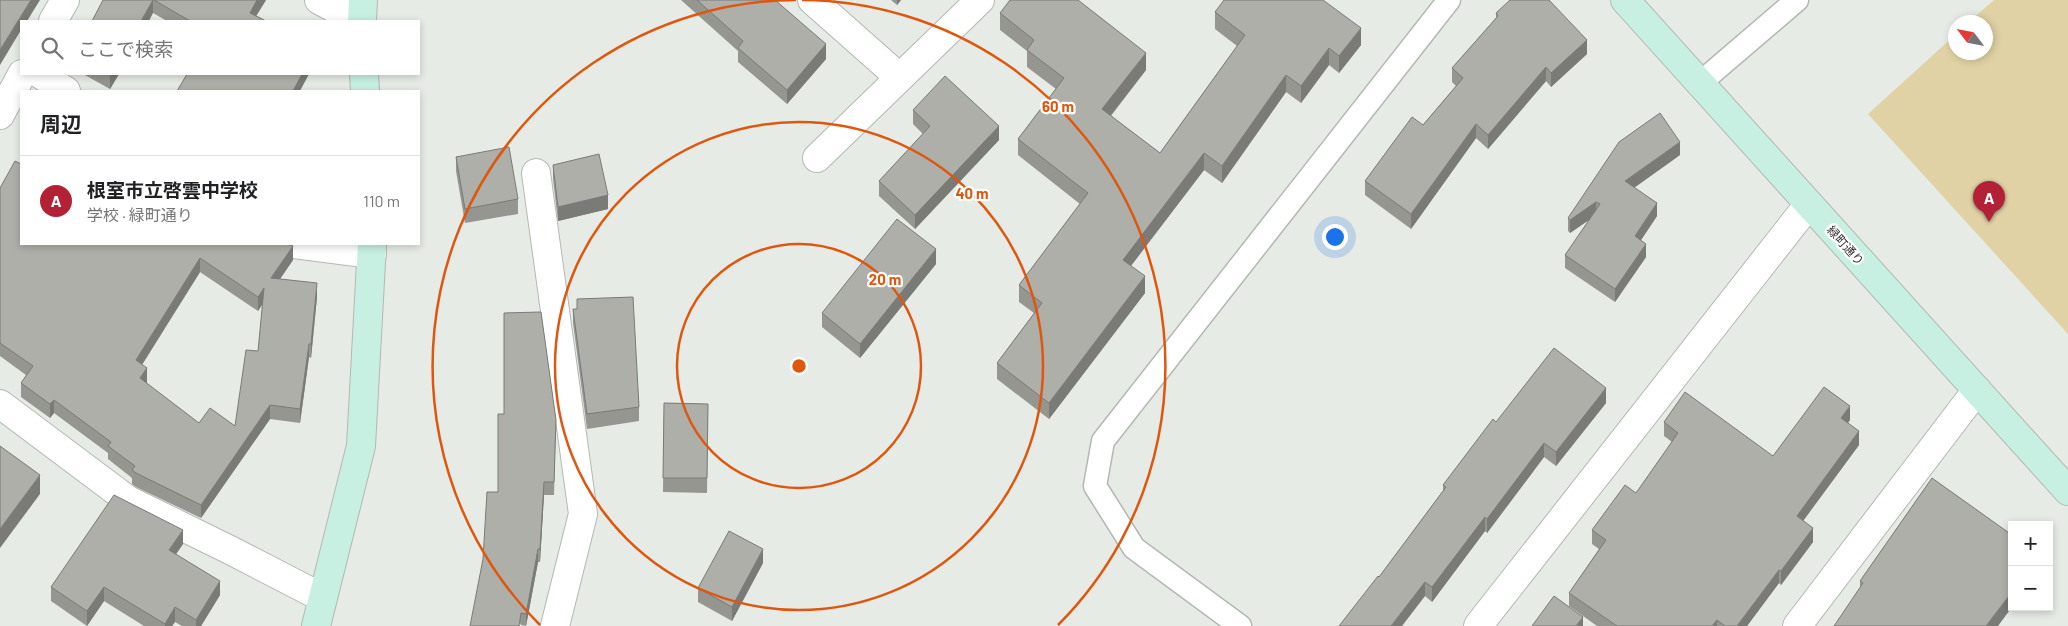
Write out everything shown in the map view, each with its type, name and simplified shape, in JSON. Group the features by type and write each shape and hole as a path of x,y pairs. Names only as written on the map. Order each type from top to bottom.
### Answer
{"street":[{"path":"54,20 66,0"},
{"path":"319,0 356,20"},
{"path":"362,20 363,0"},
{"path":"812,0 899,77"},
{"path":"818,158 980,0"},
{"name":"緑町通り","path":"1625,0 2068,491"},
{"path":"0,114 21,75"},
{"path":"42,75 64,90"},
{"path":"364,75 365,90"},
{"path":"536,173 583,514 555,626"},
{"path":"1478,626 1809,204"},
{"path":"310,245 372,249 361,446 316,626"},
{"path":"1797,626 1977,390"},
{"path":"0,404 128,500 322,597"}],"lane":[{"path":"1240,626 1134,548 1095,486 1103,441 1448,0"},
{"path":"1700,83 1797,0"}],"shaded area":[{"path":"1994,0 2068,0 2068,334 1868,114 1948,41 1948,60 1993,60 1993,15 1977,15"}],"building":[{"path":"0,0 31,0 0,50"},
{"path":"103,0 153,0 142,20 93,20"},
{"path":"154,0 257,0 250,13 264,20 188,20"},
{"path":"697,0 775,0 826,44 787,90 738,48 743,41"},
{"path":"1010,0 1078,0 1146,53 1102,109 1160,153 1245,35 1215,12 1224,0 1323,0 1361,28 1339,56 1329,48 1301,86 1286,75 1222,166 1204,153 1123,260 1145,276 1049,403 997,363 1042,303 1019,285 1088,193 1018,139 1064,78 1027,50 1034,40 1000,13"},
{"path":"1510,0 1549,0 1587,40 1551,73 1546,67 1488,135 1476,124 1411,214 1365,181 1412,117 1423,125 1463,78 1452,68 1498,16 1496,13"},
{"path":"186,75 301,75 294,90 178,90"},
{"path":"945,76 999,126 915,215 879,181 930,126 913,110"},
{"path":"1660,113 1680,142 1625,181 1657,203 1635,236 1646,244 1615,289 1565,255 1600,204 1596,202 1570,220 1568,218 1619,142"},
{"path":"509,147 518,199 465,209 456,157"},
{"path":"599,154 608,195 558,207 553,165"},
{"path":"15,161 20,164 20,245 290,245 293,246 271,278 317,283 311,344 309,344 300,409 270,405 201,505 136,473 132,470 135,466 108,446 111,442 54,400 50,404 21,383 33,366 0,343 0,188","holes":["200,258 258,297 264,288 258,351 246,350 235,426 210,408 199,423 140,378 147,368 136,360"]},
{"path":"897,219 936,249 860,344 822,313"},
{"path":"633,297 639,407 587,414 573,309 577,309 577,299"},
{"path":"541,312 556,420 554,482 544,482 540,549 538,549 526,614 521,613 519,626 470,626 483,559 487,492 498,492 498,414 504,414 504,313"},
{"path":"1554,348 1606,388 1556,452 1544,443 1487,519 1485,517 1432,587 1425,582 1391,626 1339,626 1379,577 1446,487 1443,485 1493,419 1496,422"},
{"path":"1824,387 1850,406 1841,418 1859,431 1797,516 1813,528 1737,626 1725,626 1717,620 1712,626 1617,626 1569,593 1606,540 1592,530 1625,485 1636,493 1678,433 1664,422 1685,392 1773,456"},
{"path":"664,403 708,404 707,478 663,478"},
{"path":"0,446 40,475 0,529"},
{"path":"1932,478 2008,532 2008,597 1986,626 1834,626 1863,583 1860,581"},
{"path":"114,495 183,530 169,550 220,581 196,620 175,607 165,624 104,587 87,611 51,587"},
{"path":"729,531 763,549 732,607 698,588"},
{"path":"1554,596 1583,617 1576,626 1532,626"}],"place":[{"name":"根室市立啓雲中学校","path":"1989,222"}]}
